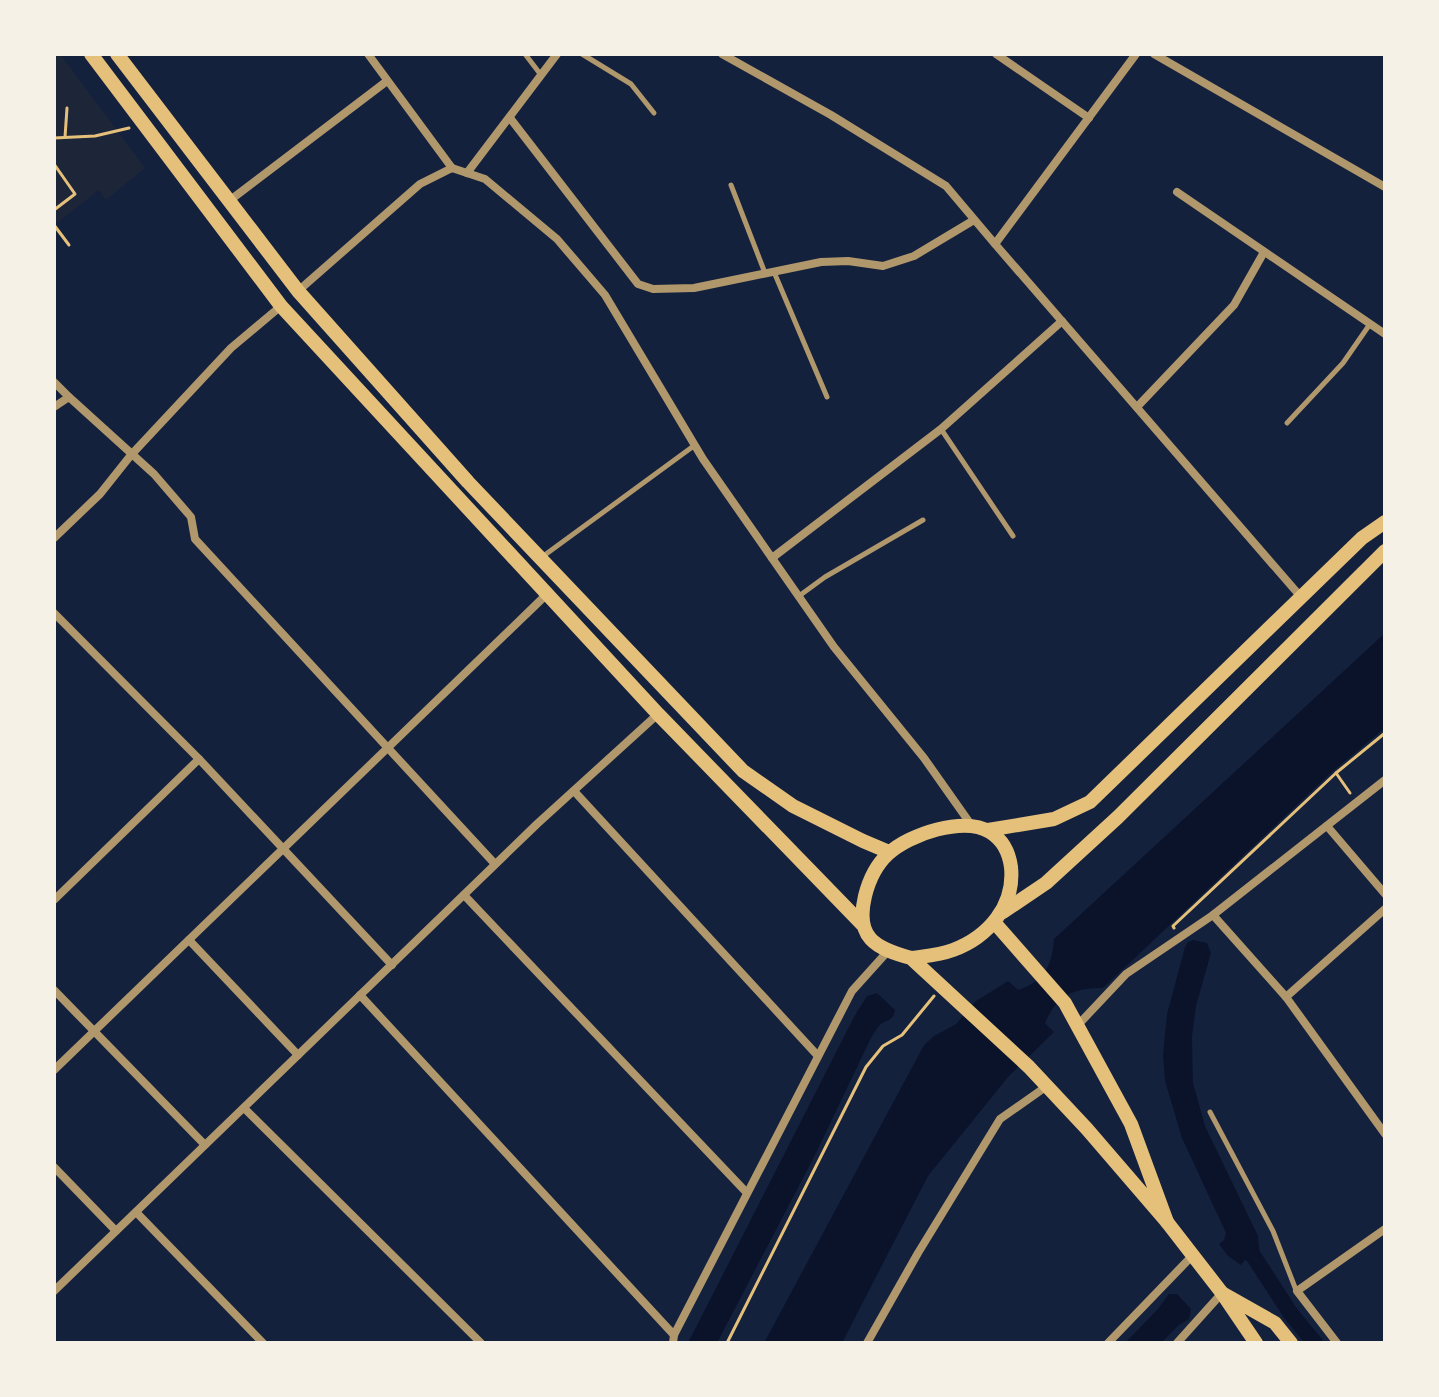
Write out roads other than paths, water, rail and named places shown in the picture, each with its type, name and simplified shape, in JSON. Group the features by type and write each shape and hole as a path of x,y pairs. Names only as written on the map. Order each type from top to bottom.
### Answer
{"main road":[{"path":"91,54 281,306 546,595 862,924 869,936 888,951 911,958 1047,1086 1167,1222 1256,1343"},
{"path":"117,54 298,291 468,482 743,771 793,806 889,852"},
{"path":"862,924 868,885 874,871 889,852 923,833 954,826 988,830 1054,819 1090,802 1362,538 1385,522"},
{"path":"911,958 951,951 980,935 997,918 1046,883 1118,817 1385,551"},
{"path":"988,830 1005,846 1011,869 1008,900 997,918"},
{"path":"997,918 1039,975 1065,1003 1131,1124 1167,1222"},
{"path":"1222,1293 1275,1323 1291,1343"}],"street":[{"path":"368,54 452,168 485,179 557,239 605,295 695,445 772,558 834,647 924,758 972,826"},
{"path":"467,173 557,54"},
{"path":"722,54 831,115 946,186 1301,597"},
{"path":"996,54 1089,118"},
{"path":"995,244 1136,54"},
{"path":"1154,54 1385,187"},
{"path":"229,201 387,81"},
{"path":"510,118 638,284 653,289 694,288 821,262 848,261 883,266 914,256 974,220"},
{"path":"298,291 420,184 452,168"},
{"path":"1177,192 1385,334"},
{"path":"1137,407 1234,305 1264,252"},
{"path":"54,538 100,494 131,455 231,348 281,306"},
{"path":"772,558 941,429 1062,321"},
{"path":"54,382 154,474 191,517 195,539 495,864"},
{"path":"54,407 69,397"},
{"path":"54,1070 546,595"},
{"path":"54,613 199,759 392,965"},
{"path":"54,1291 495,864 658,714"},
{"path":"54,900 199,759"},
{"path":"1077,1026 1126,974 1213,915 1385,780"},
{"path":"574,791 818,1056"},
{"path":"1327,826 1385,894"},
{"path":"464,895 747,1193"},
{"path":"1286,997 1385,909"},
{"path":"1213,915 1286,997 1385,1134"},
{"path":"189,940 298,1055"},
{"path":"360,995 673,1339 852,991 888,951"},
{"path":"54,990 205,1145"},
{"path":"867,1343 1000,1119 1047,1086"},
{"path":"244,1108 481,1343"},
{"path":"54,1167 116,1231"},
{"path":"136,1212 263,1343"},
{"path":"1337,1343 1297,1291 1385,1229"},
{"path":"1108,1343 1193,1255"},
{"path":"1177,1343 1222,1293"}],"lane":[{"path":"525,54 541,75"},
{"path":"582,54 631,84 654,113"},
{"path":"731,185 827,397"},
{"path":"1287,423 1343,363 1371,323"},
{"path":"941,429 1013,536"},
{"path":"541,558 695,445"},
{"path":"799,596 825,577 923,520"},
{"path":"1210,1112 1273,1231 1297,1291"}],"waterway":[{"path":"1245,1243 1291,1314 1315,1343"}]}
